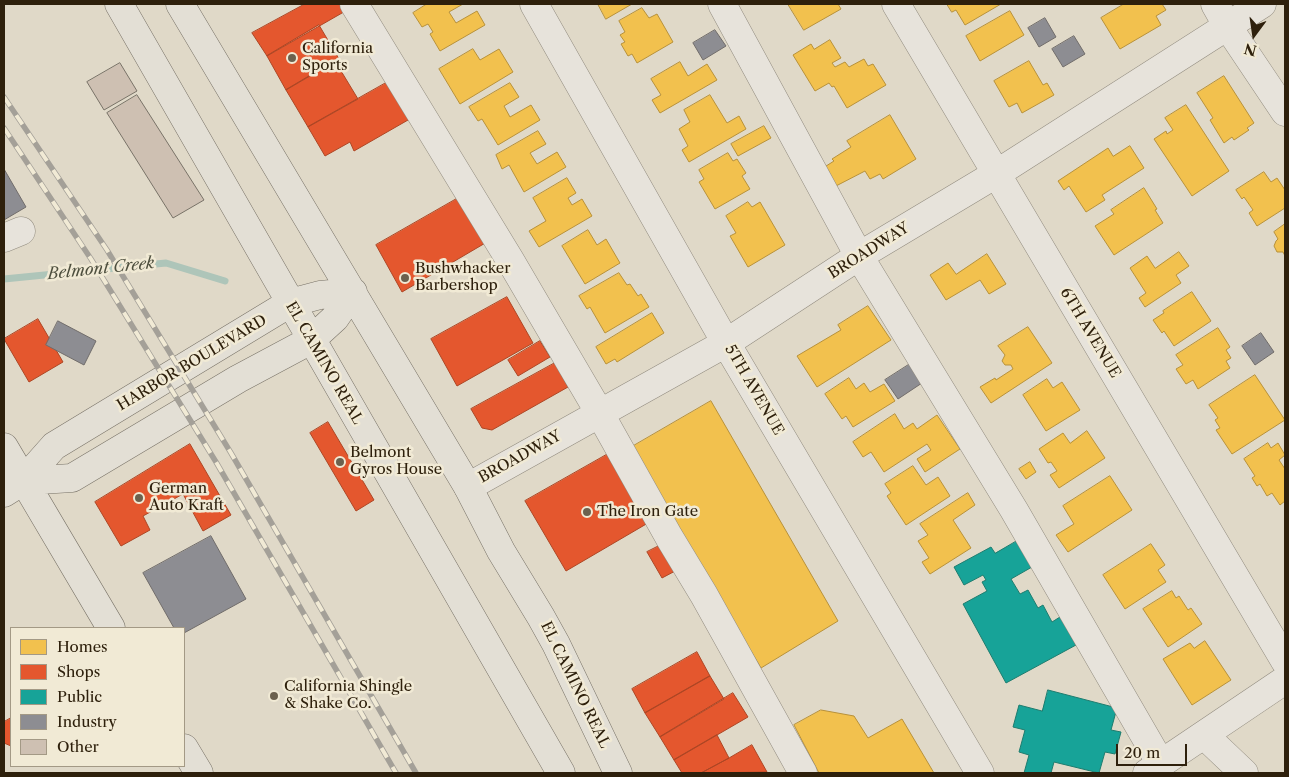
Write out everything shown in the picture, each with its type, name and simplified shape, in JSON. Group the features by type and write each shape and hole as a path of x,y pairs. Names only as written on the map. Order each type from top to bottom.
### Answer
{"main road":[{"name":"EL CAMINO REAL","path":"119,4 562,773"},
{"name":"EL CAMINO REAL","path":"180,4 468,487 502,551 552,637 618,773"},
{"name":"HARBOR BOULEVARD","path":"13,487 54,446 290,303 320,295 353,292"},
{"path":"13,487 72,478 238,379 311,340 335,318 353,292"},
{"path":"4,447 13,487 110,627"},
{"path":"185,750 199,773"}],"street":[{"path":"354,4 510,260 599,412 803,773"},
{"name":"5TH AVENUE","path":"534,4 726,343 980,773"},
{"path":"722,4 859,256 1014,510 1154,769 1285,680"},
{"name":"6TH AVENUE","path":"896,4 1285,661"},
{"path":"1215,4 1228,27 1285,112"},
{"name":"BROADWAY","path":"468,487 599,412 726,343 859,256 996,174 1262,4"},
{"path":"1204,735 1244,773"}],"building: Homes":[{"path":"427,4 463,4 449,12 456,23 477,11 485,25 440,51 430,34 433,32 428,24 422,27 413,13"},
{"path":"598,4 632,4 606,19"},
{"path":"788,4 838,4 841,9 804,30"},
{"path":"947,4 1001,4 965,25 956,10 952,12"},
{"path":"1124,4 1162,4 1166,10 1156,16 1161,25 1120,49 1101,18"},
{"path":"642,8 649,18 657,14 673,42 637,63 632,54 628,56 621,44 625,42 620,35 625,32 619,21"},
{"path":"1010,11 1024,35 980,61 966,36"},
{"path":"830,40 841,58 832,63 835,67 845,62 849,67 864,59 868,66 873,64 886,85 847,108 834,86 832,87 829,83 815,91 793,55 811,44 814,49"},
{"path":"473,49 480,60 499,49 513,72 460,104 439,69"},
{"path":"1029,61 1043,85 1047,83 1054,95 1022,113 1017,103 1009,107 994,81"},
{"path":"680,62 688,76 707,64 717,80 660,113 652,100 661,95 651,79"},
{"path":"1224,76 1254,123 1247,128 1249,130 1234,140 1232,137 1224,143 1210,120 1213,118 1197,93"},
{"path":"510,83 519,97 504,106 510,117 531,105 540,120 498,145 482,119 478,121 469,107"},
{"path":"710,95 727,123 739,116 746,129 689,162 682,150 688,146 679,129 690,122 684,110"},
{"path":"1186,105 1229,171 1192,196 1154,139 1166,131 1167,134 1173,130 1165,118"},
{"path":"890,115 916,159 883,179 880,174 870,179 865,171 834,187 823,168 834,161 832,159 851,147 847,141"},
{"path":"764,126 771,138 738,156 731,144"},
{"path":"538,131 546,144 530,153 537,164 557,152 566,167 524,192 509,165 502,169 496,155"},
{"path":"1130,146 1144,168 1102,195 1105,200 1086,212 1069,186 1064,190 1058,181 1108,148 1113,156"},
{"path":"728,153 733,161 737,159 746,173 742,176 750,189 715,209 699,182 704,179 699,170"},
{"path":"1264,172 1271,182 1277,178 1285,190 1285,208 1257,226 1249,213 1253,210 1244,197 1242,199 1236,190"},
{"path":"567,178 576,193 568,198 572,205 582,199 592,216 539,247 529,231 546,221 533,198"},
{"path":"1144,188 1163,223 1114,255 1095,226 1114,214 1111,210"},
{"path":"748,202 752,207 760,202 785,245 748,267 730,236 736,233 726,216"},
{"path":"1285,224 1285,256 1283,252 1277,252 1274,246 1278,239 1274,232"},
{"path":"588,230 597,245 606,239 620,263 585,284 562,246"},
{"path":"1179,252 1189,266 1176,275 1181,283 1145,307 1139,298 1146,293 1130,268 1147,256 1155,268"},
{"path":"987,254 1006,284 989,294 980,280 946,300 930,275 948,263 956,274"},
{"path":"619,273 638,296 641,294 649,307 605,333 590,307 587,309 579,296"},
{"path":"1192,292 1211,321 1174,346 1164,331 1162,333 1153,320"},
{"path":"868,306 891,340 817,387 797,356 841,330 838,325"},
{"path":"652,313 664,333 617,362 615,359 606,364 596,347"},
{"path":"1028,327 1052,363 991,403 980,387 995,378 996,380 1013,369 1011,365 1005,365 1002,361 1005,355 998,346"},
{"path":"1218,328 1230,347 1226,350 1231,358 1226,361 1230,368 1198,389 1193,380 1186,384 1176,369 1183,365 1176,355"},
{"path":"1255,375 1285,420 1232,454 1216,430 1220,428 1215,420 1218,418 1209,405"},
{"path":"849,378 856,389 864,383 870,392 884,384 895,401 853,427 846,416 842,419 825,394"},
{"path":"1047,379 1053,388 1062,382 1080,410 1046,431 1023,395"},
{"path":"711,401 838,621 761,668 630,448"},
{"path":"895,414 904,429 913,423 917,429 937,415 960,449 925,472 917,459 931,450 927,444 884,472 871,452 863,457 853,442"},
{"path":"1087,431 1105,458 1059,488 1050,475 1057,471 1051,462 1048,463 1039,449 1063,433 1070,443"},
{"path":"1268,443 1271,448 1278,443 1285,455 1279,460 1285,469 1285,501 1280,505 1272,493 1267,496 1260,484 1257,486 1252,478 1255,476 1244,459"},
{"path":"1030,462 1036,472 1026,479 1019,469"},
{"path":"913,466 926,485 938,477 950,496 906,525 887,496 891,493 885,484"},
{"path":"1110,476 1132,510 1068,552 1056,535 1074,524 1063,506"},
{"path":"968,493 975,505 953,520 971,548 930,574 922,562 929,558 918,541 928,535 920,524"},
{"path":"1151,544 1165,565 1158,570 1166,582 1125,609 1103,575"},
{"path":"1172,591 1176,598 1179,596 1188,610 1191,608 1202,624 1168,647 1143,609"},
{"path":"1205,641 1231,680 1192,705 1163,659 1190,643 1194,648"},
{"path":"821,710 854,716 868,738 902,719 934,773 819,773 794,725"}],"building: Shops":[{"path":"305,4 346,4 349,9 267,56 252,33"},
{"path":"319,25 339,59 286,90 267,56"},
{"path":"335,61 358,99 308,127 286,90"},
{"path":"393,79 415,116 354,151 350,142 325,156 308,127"},
{"path":"460,197 487,242 402,292 376,245"},
{"path":"507,297 533,343 457,386 431,339"},
{"path":"38,319 63,362 29,382 4,339"},
{"path":"540,341 550,357 518,376 508,360"},
{"path":"555,363 568,387 492,430 482,428 471,409"},
{"path":"328,422 374,500 356,511 310,433"},
{"name":"German Auto Kraft","path":"190,444 231,515 203,531 183,494 143,516 150,530 121,546 95,502"},
{"name":"The Iron Gate","path":"608,454 648,523 566,571 525,501"},
{"path":"663,544 677,570 662,578 647,552"},
{"path":"697,652 710,676 645,713 632,689"},
{"path":"710,676 724,699 660,737 645,713"},
{"path":"733,693 748,717 674,760 660,737"},
{"path":"10,719 10,746 4,743 4,722"},
{"path":"717,735 729,758 701,773 682,773 674,760"},
{"path":"752,745 767,772 701,773 729,758"}],"building: Public":[{"path":"1017,541 1032,567 1011,579 1020,594 1028,590 1038,608 1043,605 1052,622 1060,617 1076,645 1006,683 963,604 987,591 982,582 986,580 983,575 964,585 954,567 991,547 995,553"},
{"path":"1048,690 1117,708 1111,730 1121,732 1115,754 1105,752 1099,773 1054,762 1051,773 1024,773 1029,755 1019,752 1025,730 1013,727 1019,705 1042,711"}],"building: Industry":[{"path":"1045,18 1056,37 1039,47 1028,28"},
{"path":"715,30 726,46 703,60 693,43"},
{"path":"1074,36 1085,54 1063,67 1052,49"},
{"path":"4,169 26,207 4,220"},
{"path":"58,321 96,341 84,365 46,345"},
{"path":"1261,333 1274,352 1255,365 1242,346"},
{"path":"910,364 922,383 898,399 885,380"},
{"path":"211,536 246,599 185,632 185,627 173,627 143,573"}],"building: Other":[{"path":"120,63 137,91 104,110 87,82"},
{"path":"137,95 204,200 173,218 107,113"}],"waterway":[{"name":"Belmont Creek","path":"4,279 166,263 225,281"}],"railway":[{"path":"4,97 107,250 231,453 416,773"},
{"path":"4,128 91,259 216,462 396,773"}],"place":[{"name":"California Sports","path":"292,58"},
{"name":"Bushwhacker Barbershop","path":"405,278"},
{"name":"Belmont Gyros House","path":"340,462"},
{"name":"German Auto Kraft","path":"139,498"},
{"name":"The Iron Gate","path":"587,512"},
{"name":"California Shingle & Shake Co.","path":"274,696"}]}
